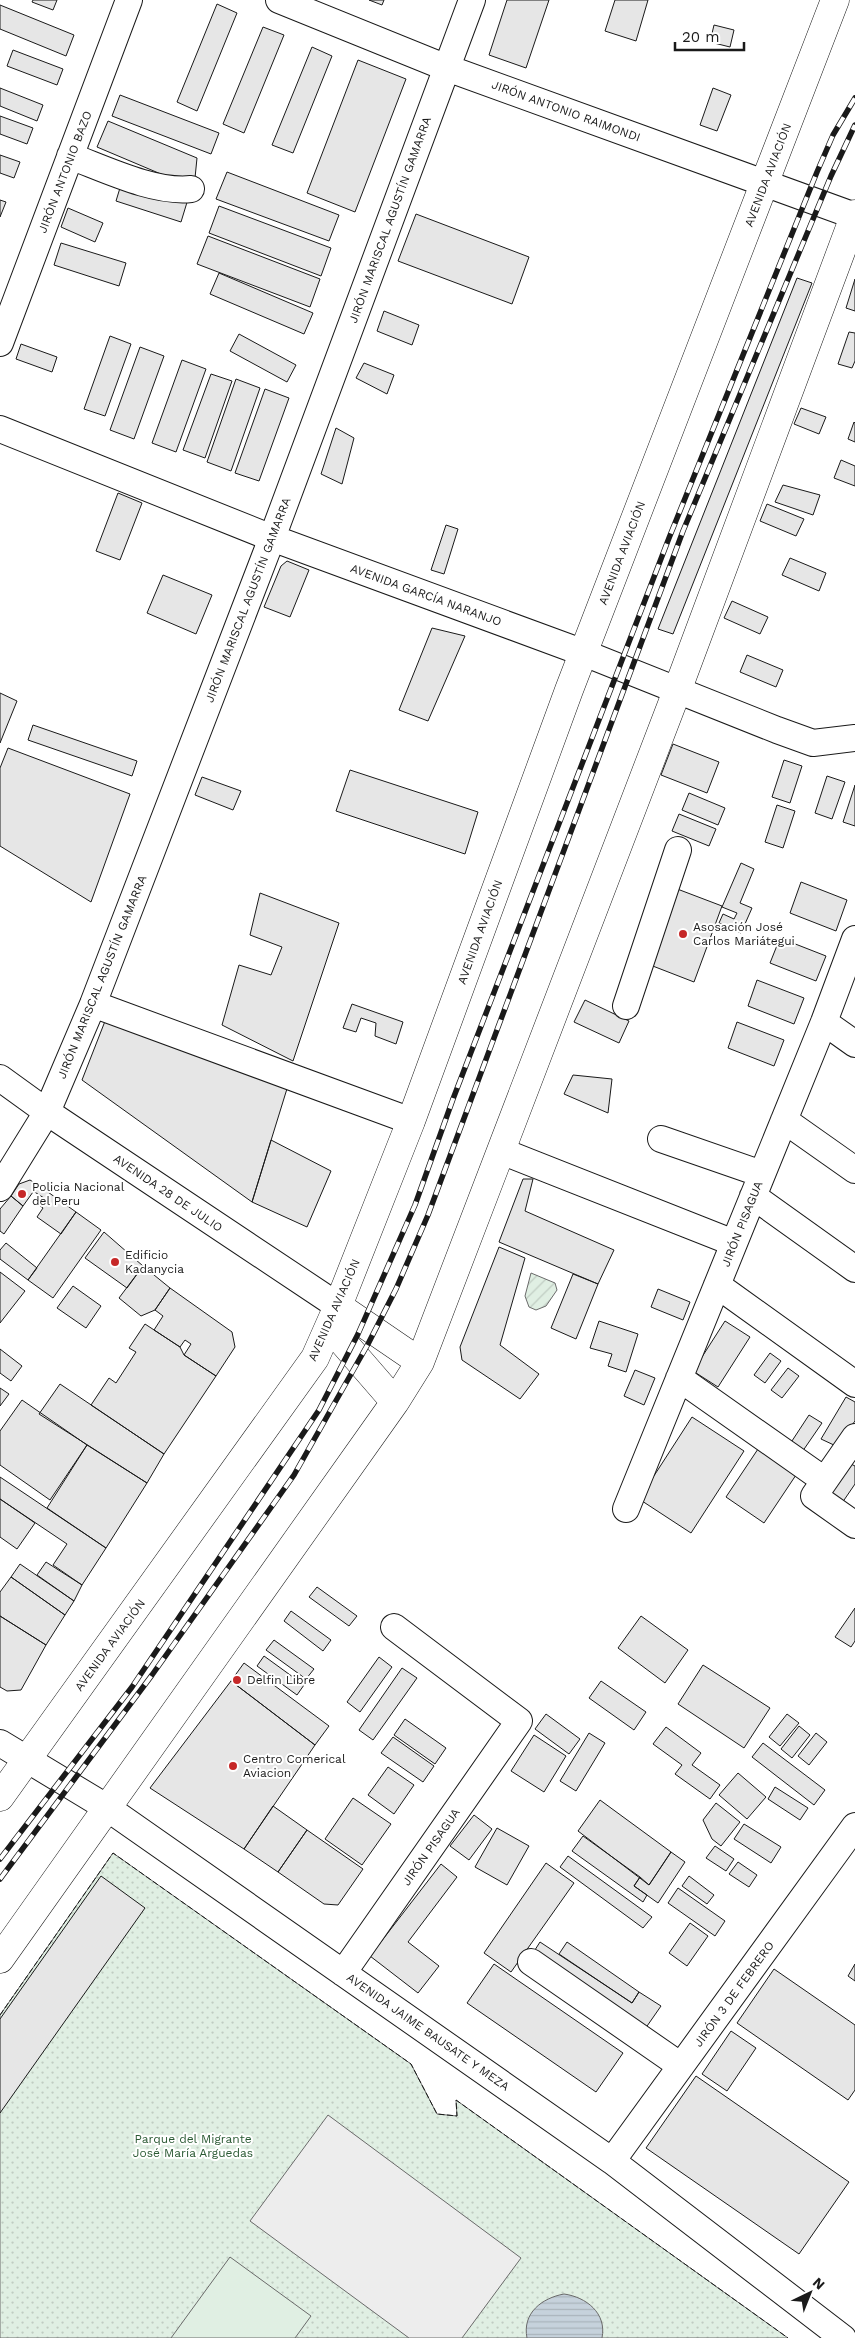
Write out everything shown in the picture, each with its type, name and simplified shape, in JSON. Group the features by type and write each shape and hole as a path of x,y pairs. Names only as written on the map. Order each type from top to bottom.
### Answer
{"main road":[{"name":"AVENIDA AVIACIÓN","path":"0,1798 315,1358 338,1306 411,1121 584,653 835,0"},
{"path":"0,1959 395,1402 420,1362 677,691 855,215"},
{"path":"338,1306 343,1342 395,1402"},
{"name":"AVENIDA 28 DE JULIO","path":"338,1306 420,1362"}],"street":[{"name":"JIRÓN ANTONIO BAZO","path":"0,343 129,0"},
{"name":"JIRÓN ANTONIO RAIMONDI","path":"279,0 446,68 855,215"},
{"name":"JIRÓN MARISCAL AGUSTÍN GAMARRA","path":"0,1188 16,1166 47,1112 93,1004 272,538 472,0"},
{"path":"70,156 174,191 191,189"},
{"name":"AVENIDA GARCÍA NARANJO","path":"0,429 272,538 584,653 813,743 855,738"},
{"path":"626,1006 678,850"},
{"name":"JIRÓN PISAGUA","path":"626,1509 824,1022 855,939"},
{"path":"93,1004 411,1121"},
{"path":"824,1022 855,1044"},
{"name":"AVENIDA 28 DE JULIO","path":"0,1078 47,1112 338,1306"},
{"path":"784,1120 855,1170"},
{"path":"661,1139 758,1185 855,1269"},
{"path":"501,1151 734,1243"},
{"path":"717,1285 855,1384"},
{"path":"679,1378 824,1480"},
{"path":"855,1437 814,1496 855,1525"},
{"name":"JIRÓN PISAGUA","path":"343,1973 519,1721 394,1627"},
{"name":"AVENIDA JAIME BAUSATE Y MEZA","path":"0,1743 106,1807 612,2161 842,2338"},
{"name":"JIRÓN 3 DE FEBRERO","path":"612,2161 855,1826"},
{"path":"531,1962 681,2066"}],"green space":[{"path":"531,1273 555,1283 557,1290 546,1306 536,1310 529,1307 525,1296"},
{"name":"Parque del Migrante José María Arguedas","path":"113,1853 411,2064 437,2114 457,2116 456,2100 788,2338 0,2338 0,2015"},
{"path":"230,2257 311,2316 295,2338 171,2338"}],"shaded area":[{"path":"328,2115 521,2258 462,2338 409,2338 250,2221"},
{"path":"564,2294 580,2299 593,2308 601,2321 603,2329 602,2338 527,2338 526,2329 528,2321 535,2308 548,2299"}],"building":[{"path":"33,0 57,0 53,10 32,2"},
{"path":"369,0 384,0 382,5"},
{"path":"507,0 549,0 526,68 489,55"},
{"path":"615,0 648,0 636,41 605,31"},
{"path":"217,4 237,13 197,111 177,102"},
{"path":"0,5 74,35 66,56 0,29"},
{"path":"714,25 734,30 730,47 710,42"},
{"path":"263,27 284,35 244,133 223,124"},
{"path":"312,47 332,56 293,153 272,145"},
{"path":"13,50 63,69 57,85 7,66"},
{"path":"358,60 406,79 355,212 307,193"},
{"path":"0,88 43,105 37,121 0,106"},
{"path":"713,88 731,95 717,131 700,125"},
{"path":"120,95 219,133 211,154 112,116"},
{"path":"0,116 33,128 27,144 0,134"},
{"path":"108,121 197,158 194,188 97,147"},
{"path":"0,155 20,162 14,178 0,173"},
{"path":"227,172 339,215 329,241 216,199"},
{"path":"123,178 188,199 181,222 116,201"},
{"path":"0,200 6,202 0,217"},
{"path":"219,206 331,248 321,276 209,233"},
{"path":"68,208 103,223 95,242 61,227"},
{"path":"416,214 529,257 512,304 398,261"},
{"path":"208,236 320,279 310,307 197,264"},
{"path":"61,243 126,263 119,286 54,265"},
{"path":"219,273 313,313 304,334 210,294"},
{"path":"797,278 812,283 673,634 658,629"},
{"path":"855,279 855,311 846,308"},
{"path":"384,311 419,325 412,345 377,331"},
{"path":"849,332 855,333 855,361 852,368 838,364"},
{"path":"239,334 296,365 287,382 230,351"},
{"path":"110,336 131,344 105,416 84,409"},
{"path":"21,344 57,357 52,372 16,359"},
{"path":"140,347 164,356 134,439 110,430"},
{"path":"182,360 206,369 176,452 152,443"},
{"path":"364,363 394,375 387,394 356,378"},
{"path":"211,374 232,381 205,458 183,450"},
{"path":"236,379 260,388 231,471 207,462"},
{"path":"265,389 289,398 259,481 235,473"},
{"path":"801,408 826,417 819,434 794,424"},
{"path":"855,423 855,442 848,439"},
{"path":"336,428 354,438 342,484 321,474"},
{"path":"841,460 855,466 855,486 834,478"},
{"path":"783,485 820,495 813,515 775,502"},
{"path":"118,493 142,503 120,560 96,551"},
{"path":"767,504 804,519 796,536 760,521"},
{"path":"446,525 458,529 444,574 431,570"},
{"path":"790,558 826,573 819,591 782,575"},
{"path":"287,561 309,570 290,617 264,607 281,566"},
{"path":"163,575 212,595 196,634 147,613"},
{"path":"732,601 768,617 760,634 724,618"},
{"path":"432,628 465,636 428,721 399,710"},
{"path":"747,655 783,670 776,687 740,672"},
{"path":"0,693 17,701 0,743"},
{"path":"33,725 137,761 132,776 28,740"},
{"path":"673,744 719,762 707,793 661,775"},
{"path":"8,748 130,794 91,902 0,846 0,768"},
{"path":"784,760 802,766 790,803 772,797"},
{"path":"350,770 478,812 465,854 336,811"},
{"path":"827,776 845,782 832,819 815,813"},
{"path":"202,777 241,791 233,810 195,795"},
{"path":"855,785 855,826 843,822"},
{"path":"689,793 725,808 718,825 682,810"},
{"path":"777,805 795,811 783,848 765,842"},
{"path":"679,814 716,829 709,846 672,831"},
{"path":"741,863 754,869 740,903 752,908 741,933 719,923 723,914 734,919 737,913 722,907"},
{"path":"801,882 847,900 836,931 790,913"},
{"name":"Asosación José Carlos Mariátegui","path":"672,887 722,906 694,982 645,963"},
{"path":"260,893 339,923 293,1061 222,1025 239,965 271,975 282,947 250,935"},
{"path":"780,938 826,956 816,981 770,963"},
{"path":"757,980 804,998 794,1024 748,1006"},
{"path":"585,1000 629,1021 619,1043 574,1022"},
{"path":"352,1004 403,1022 396,1044 375,1036 376,1023 361,1018 356,1032 343,1028"},
{"path":"109,1011 290,1079 252,1202 82,1080"},
{"path":"737,1022 784,1040 774,1066 728,1048"},
{"path":"573,1075 612,1079 608,1113 564,1094"},
{"path":"271,1140 331,1171 307,1227 252,1202"},
{"path":"523,1179 533,1179 525,1211 614,1250 598,1284 499,1242"},
{"name":"Policia Nacional del Peru","path":"30,1180 38,1185 23,1206 11,1196 19,1184"},
{"path":"38,1185 76,1212 61,1234 37,1217 43,1208 39,1205 44,1198 33,1191"},
{"path":"11,1196 23,1206 4,1234 0,1231 0,1209"},
{"path":"76,1212 101,1230 53,1298 28,1280"},
{"name":"Edificio Kadanycia","path":"104,1232 143,1266 127,1288 85,1258"},
{"path":"6,1243 37,1268 28,1280 0,1259 0,1250"},
{"path":"499,1247 525,1258 500,1345 539,1374 520,1399 462,1360 460,1347"},
{"path":"143,1266 170,1288 155,1310 141,1316 119,1298"},
{"path":"0,1272 25,1291 0,1323"},
{"path":"573,1274 598,1284 576,1339 551,1328"},
{"path":"73,1286 101,1306 86,1328 57,1308"},
{"path":"170,1288 232,1332 235,1347 216,1376 184,1355 191,1344 185,1340 180,1347 154,1330 163,1316 155,1310"},
{"path":"658,1289 690,1302 683,1320 651,1307"},
{"path":"599,1321 638,1334 626,1372 608,1366 612,1354 590,1348"},
{"path":"725,1321 750,1337 718,1387 693,1371"},
{"path":"145,1324 180,1347 184,1355 216,1376 164,1454 91,1405 109,1378 116,1383 136,1352 129,1348"},
{"path":"0,1349 22,1366 11,1381 0,1373"},
{"path":"770,1353 781,1361 765,1383 754,1375"},
{"path":"788,1368 799,1376 782,1398 771,1390"},
{"path":"635,1370 655,1378 644,1405 624,1396"},
{"path":"60,1384 164,1454 147,1483 39,1414"},
{"path":"0,1388 9,1394 0,1406"},
{"path":"846,1397 855,1402 855,1421 836,1446 821,1439"},
{"path":"22,1400 87,1445 50,1500 0,1465 0,1431"},
{"path":"809,1415 822,1423 800,1455 788,1447"},
{"path":"692,1417 744,1451 691,1533 639,1499"},
{"path":"87,1445 147,1483 106,1548 47,1508"},
{"path":"758,1449 796,1475 764,1523 726,1497"},
{"path":"851,1464 855,1466 855,1484 842,1503 830,1495"},
{"path":"0,1477 106,1548 82,1585 53,1565 67,1544 0,1499"},
{"path":"0,1499 35,1523 17,1549 0,1537"},
{"path":"46,1562 82,1585 74,1601 37,1575"},
{"path":"20,1564 74,1601 65,1615 11,1577"},
{"path":"11,1577 65,1615 46,1645 0,1616 0,1592"},
{"path":"317,1587 357,1616 349,1626 309,1597"},
{"path":"855,1608 855,1641 851,1647 835,1637"},
{"path":"291,1611 331,1640 323,1651 284,1621"},
{"path":"0,1616 46,1645 21,1690 7,1691 0,1687"},
{"path":"641,1616 688,1650 665,1683 618,1648"},
{"path":"274,1640 314,1669 306,1679 266,1650"},
{"path":"264,1656 304,1685 297,1695 257,1666"},
{"path":"379,1657 392,1667 360,1712 347,1702"},
{"path":"244,1663 329,1726 315,1745 231,1681"},
{"path":"703,1665 770,1708 744,1748 678,1704"},
{"path":"402,1668 417,1678 373,1740 359,1730"},
{"name":"Centro Comerical Aviacion","path":"231,1681 315,1745 244,1849 150,1788"},
{"path":"601,1681 646,1712 634,1730 589,1698"},
{"path":"546,1714 580,1739 569,1754 535,1729"},
{"path":"787,1714 799,1723 780,1746 769,1737"},
{"path":"405,1719 446,1748 435,1764 394,1735"},
{"path":"799,1726 810,1735 792,1758 781,1749"},
{"path":"666,1727 701,1753 692,1765 720,1785 710,1799 675,1774 682,1765 653,1744"},
{"path":"589,1733 605,1743 576,1791 560,1781"},
{"path":"816,1733 827,1742 809,1765 798,1756"},
{"path":"534,1735 566,1756 544,1792 511,1771"},
{"path":"393,1737 434,1766 423,1782 381,1753"},
{"path":"763,1743 825,1790 814,1805 752,1757"},
{"path":"388,1767 414,1785 394,1814 368,1795"},
{"path":"738,1773 766,1797 747,1819 719,1795"},
{"path":"775,1787 808,1808 800,1820 768,1799"},
{"path":"353,1798 391,1824 362,1865 325,1839"},
{"path":"600,1800 671,1852 649,1885 578,1831"},
{"path":"716,1803 740,1822 721,1846 712,1839 703,1820"},
{"path":"273,1806 307,1830 278,1872 244,1849"},
{"path":"474,1815 492,1829 469,1860 450,1846"},
{"path":"744,1824 781,1847 771,1863 734,1839"},
{"path":"497,1828 529,1846 507,1885 475,1867"},
{"path":"307,1830 363,1869 338,1905 324,1904 278,1872"},
{"path":"583,1836 640,1877 634,1886 647,1895 643,1902 572,1851"},
{"path":"715,1846 734,1859 726,1871 706,1858"},
{"path":"671,1852 685,1862 658,1903 634,1886 640,1877 649,1885"},
{"path":"568,1856 652,1917 643,1928 560,1867"},
{"path":"738,1862 757,1875 749,1887 729,1874"},
{"path":"546,1863 574,1883 511,1972 484,1953"},
{"path":"441,1864 457,1877 408,1942 439,1966 418,1993 370,1956"},
{"path":"101,1876 145,1908 0,2113 0,2019"},
{"path":"689,1876 714,1895 707,1904 682,1886"},
{"path":"678,1888 725,1921 715,1936 668,1903"},
{"path":"690,1923 708,1936 687,1966 669,1953"},
{"path":"540,1942 632,2003 639,1992 661,2006 645,2029 533,1953"},
{"path":"567,1942 639,1992 632,2003 559,1954"},
{"path":"494,1964 623,2053 596,2092 467,2003"},
{"path":"855,1964 855,1981 848,1976"},
{"path":"774,1969 855,2025 855,2090 848,2100 737,2023"},
{"path":"731,2031 756,2048 727,2091 702,2074"},
{"path":"696,2076 849,2182 799,2254 646,2148"}],"railway":[{"path":"0,1859 132,1687 319,1410 358,1334 415,1205 453,1099 669,538 817,172 833,135 855,98"},
{"path":"0,1879 152,1675 294,1475 368,1344 396,1289 428,1215 683,531 831,176 855,125"}],"fence":[{"path":"0,2015 113,1853 411,2064 437,2114 457,2116 456,2100 788,2338"}],"place":[{"name":"Asosación José Carlos Mariátegui","path":"683,934"},
{"name":"Policia Nacional del Peru","path":"22,1194"},
{"name":"Edificio Kadanycia","path":"115,1262"},
{"name":"Delfin Libre","path":"237,1680"},
{"name":"Centro Comerical Aviacion","path":"233,1766"}]}
